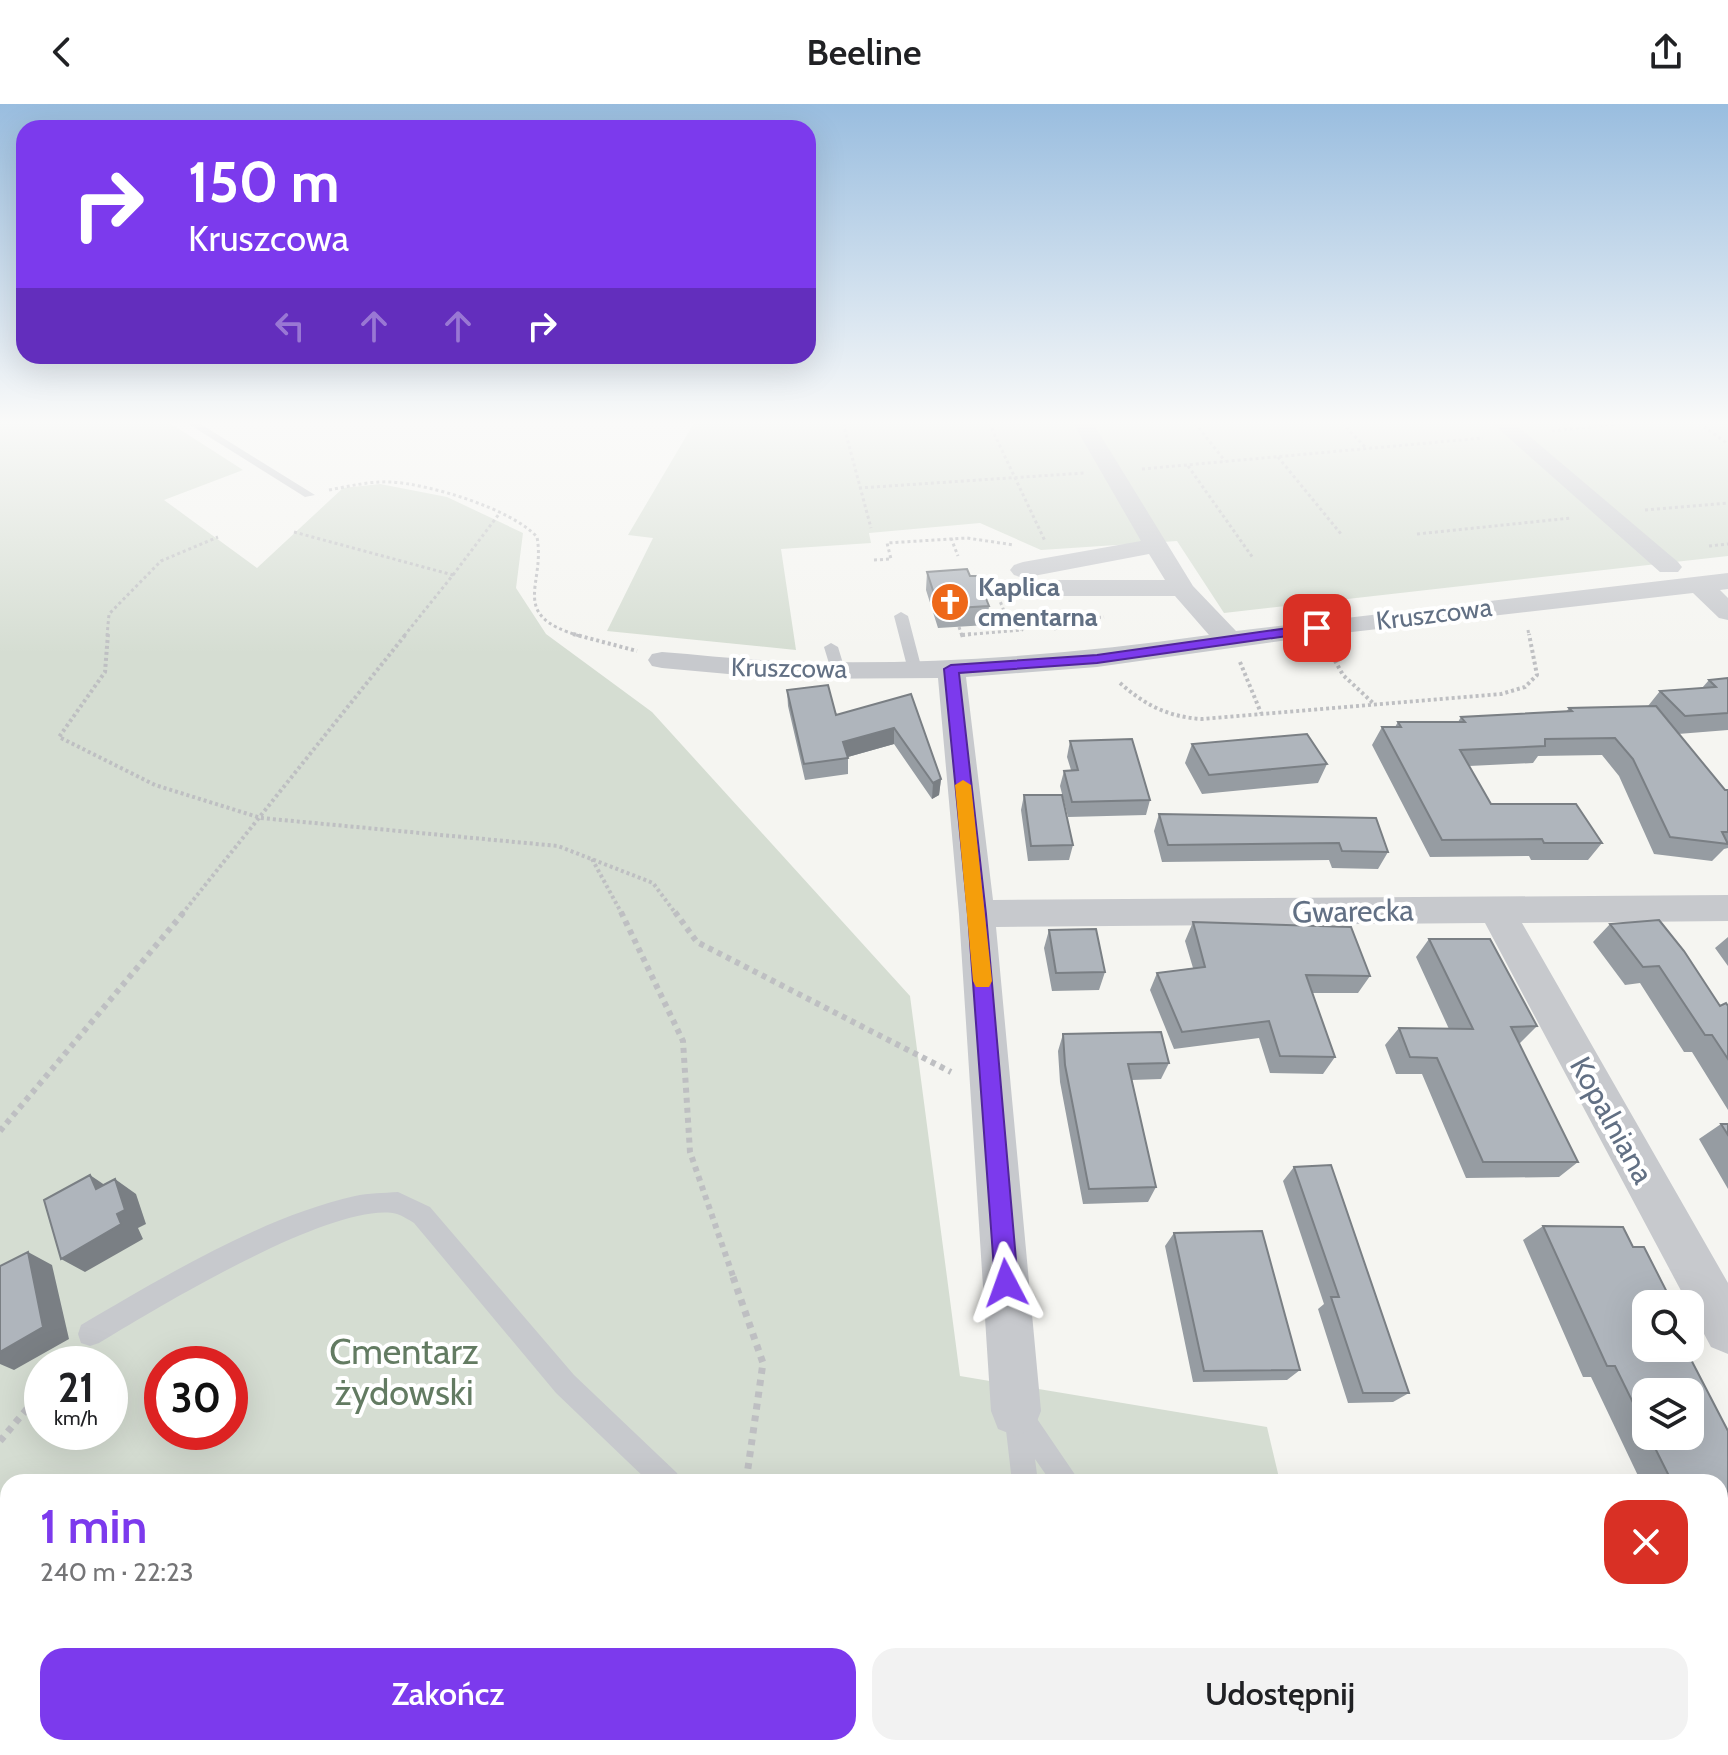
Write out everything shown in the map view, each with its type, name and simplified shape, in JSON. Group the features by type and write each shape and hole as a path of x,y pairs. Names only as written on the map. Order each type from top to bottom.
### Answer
{"street":[{"path":"1130,500 1182,588 1196,607 1230,640"},
{"path":"1592,500 1669,567"},
{"path":"1157,545 1055,562 1031,579 1182,588"},
{"name":"Kruszcowa","path":"662,660 725,667 834,659 915,670 958,658 1097,659 1317,628 1728,581"},
{"path":"1699,584 1728,612"},
{"path":"958,658 1016,1411"},
{"name":"Gwarecka","path":"977,914 1728,908"},
{"name":"Kopalniana","path":"1496,910 1728,1330"}],"lane":[{"path":"901,616 915,670"},
{"path":"90,1334 169,1287 282,1231 356,1206 398,1203 422,1215 565,1384 660,1474"},
{"path":"1016,1411 1024,1474"},
{"path":"1016,1411 1061,1474"}],"path":[{"path":"463,500 533,530 538,539 532,585 537,610 543,617 573,633 602,639 662,660"},
{"path":"863,500 871,528"},
{"path":"1026,500 1055,562"},
{"path":"1212,500 1253,558"},
{"path":"1313,500 1341,534"},
{"path":"1417,534 1728,503"},
{"path":"0,1131 261,818 499,514"},
{"path":"294,532 453,575"},
{"path":"218,537 161,561 109,614 105,672 59,737 155,785 261,818 558,846 653,883 697,942 991,1092"},
{"path":"874,560 891,559 887,543 951,538 1011,544 1055,562"},
{"path":"951,538 958,556"},
{"path":"1709,546 1728,544"},
{"path":"1097,659 1137,699 1157,712 1180,720 1501,694 1525,687 1537,675 1530,633 1511,605"},
{"path":"1053,622 1056,630"},
{"path":"962,635 1022,630 1019,625"},
{"path":"958,658 962,635 959,627"},
{"path":"1317,628 1343,675 1374,703"},
{"path":"1230,640 1261,713"},
{"path":"592,859 615,899 683,1041 690,1152 763,1363 747,1474"},
{"path":"0,1441 24,1412"}],"green space":[{"name":"Cmentarz żydowski","path":"0,500 164,500 257,568 330,500 453,500 523,533 516,588 546,634 652,712 910,996 960,1376 1267,1427 1278,1474 0,1474"},
{"path":"649,500 1728,500 1728,556 1224,613 1177,541 1041,550 980,523 869,533 871,543 781,549 796,650 607,631 653,538 628,535"}],"building":[{"path":"967,569 970,576 977,576 989,606 939,609 927,572"},
{"path":"1728,678 1728,713 1685,716 1660,691 1716,687 1709,680"},
{"path":"828,685 836,715 911,694 941,779 933,783 894,728 843,742 848,758 804,764 787,690"},
{"path":"1656,706 1728,790 1728,832 1722,832 1728,844 1670,837 1633,759 1615,738 1545,739 1545,746 1460,750 1491,804 1576,804 1602,843 1544,843 1542,839 1442,840 1382,727 1401,727 1398,722 1465,722 1461,717 1572,711 1569,708"},
{"path":"1307,734 1327,764 1209,775 1192,744"},
{"path":"1132,739 1150,800 1072,802 1064,771 1078,770 1070,741"},
{"path":"1024,795 1062,795 1073,845 1031,846"},
{"path":"1159,814 1376,818 1388,852 1342,851 1339,843 1168,845"},
{"path":"1659,920 1684,951 1720,1006 1726,1003 1728,1006 1728,1059 1712,1035 1705,1035 1659,966 1643,967 1610,924"},
{"path":"1193,922 1351,927 1370,976 1306,975 1335,1057 1280,1056 1269,1021 1182,1032 1157,973 1205,967"},
{"path":"1096,929 1105,972 1056,973 1049,930"},
{"path":"1429,939 1490,939 1537,1026 1511,1027 1578,1162 1483,1162 1437,1058 1410,1057 1399,1028 1473,1029"},
{"path":"1161,1032 1169,1063 1128,1064 1156,1187 1089,1189 1065,1065 1063,1034"},
{"path":"1331,1165 1409,1393 1363,1393 1331,1297 1339,1297 1294,1167"},
{"path":"90,1175 96,1189 115,1179 125,1210 117,1214 121,1224 61,1259 44,1200"},
{"path":"1543,1226 1623,1227 1633,1247 1644,1247 1666,1290 1632,1290 1632,1362 1692,1362 1701,1378 1632,1378 1632,1401 1615,1366 1607,1366"},
{"path":"1262,1231 1300,1370 1204,1371 1174,1233"},
{"path":"28,1252 43,1327 0,1352 0,1266"},
{"path":"1704,1385 1728,1431 1728,1474 1668,1474 1656,1450 1704,1450"}],"slow traffic":[{"path":"963,785 983,981"}],"place":[{"name":"Kaplica cmentarna","path":"950,602"}],"route":[{"path":"1006,1283 977,914 951,669 1097,659 1317,628"}]}
